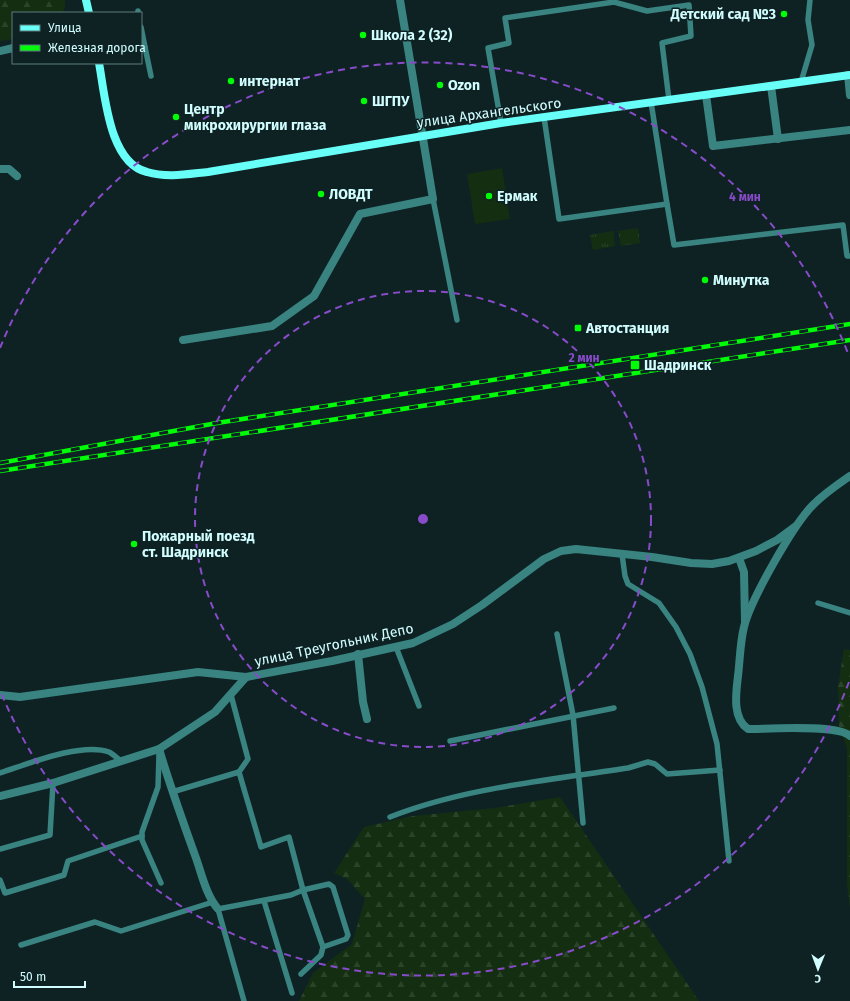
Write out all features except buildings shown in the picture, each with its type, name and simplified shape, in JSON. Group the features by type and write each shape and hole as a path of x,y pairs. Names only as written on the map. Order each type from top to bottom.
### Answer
{"street":[{"path":"86,0 89,12"},
{"path":"183,340 272,326 314,296 360,214 433,198 400,0"},
{"path":"0,51 12,48"},
{"name":"улица Архангельского","path":"99,64 113,133 122,154 133,166 147,172 160,175 208,172 501,123 849,75"},
{"path":"849,75 850,95"},
{"path":"771,86 778,138"},
{"path":"706,95 712,146 850,130"},
{"path":"0,169 9,169 17,176"},
{"path":"745,624 758,594 796,526 813,504 850,476"},
{"name":"улица Треугольник Депо","path":"0,796 53,783 159,749 215,712 246,677 413,644 453,624 482,605 527,570 550,556 561,552 576,549 652,556 691,563 712,564 739,558 777,540 796,526"},
{"path":"739,558 744,572 745,624 737,685 737,714 741,724 748,729 829,728 848,734"},
{"path":"358,654 362,702 367,720"},
{"path":"0,695 20,697 198,672 246,677"},
{"path":"159,749 172,792 213,902 218,909"}],"lane":[{"path":"801,82 812,44 808,20 810,0"},
{"path":"501,123 488,48 509,43 505,18 614,2 647,11 689,5 691,36 662,43 668,100"},
{"path":"142,38 143,48 151,76"},
{"path":"651,102 674,245 843,225 847,256 850,256"},
{"path":"544,117 559,219 667,204"},
{"path":"433,198 457,320"},
{"path":"622,554 625,576 628,584 658,602 676,627 690,654 702,687 717,744 729,861"},
{"path":"818,603 850,613"},
{"path":"557,634 573,715 583,823"},
{"path":"396,647 419,706"},
{"path":"172,792 239,772 248,759 231,695"},
{"path":"450,741 573,715 614,708"},
{"path":"159,749 158,787 142,840 161,884"},
{"path":"0,773 68,752 99,750 110,752 121,761"},
{"path":"390,817 411,808 462,795 648,762 655,764 667,774 720,770"},
{"path":"239,772 261,847 289,837 303,890 323,947 322,955 301,974"},
{"path":"0,849 50,835 53,783"},
{"path":"0,880 4,893 64,875 68,861 142,836"},
{"path":"244,1001 218,909 291,895 326,884 333,887 348,935 346,939 323,947"},
{"path":"264,901 292,994"},
{"path":"21,945 95,922 121,931 213,902"}],"green space":[{"path":"0,0 65,0 63,12 12,12 12,39 0,41"},
{"name":"Ермак","path":"502,168 510,219 475,224 467,174"},
{"path":"638,228 640,243 621,246 618,231"},
{"path":"613,231 615,246 593,250 590,235"},
{"path":"844,649 850,650 850,909 847,884 847,748 839,726 838,686"},
{"path":"560,797 699,1001 299,1001 313,973 352,944 365,899 347,879 334,873 364,827 413,816 495,808"}],"railway":[{"path":"0,463 217,423 850,324"},
{"path":"0,471 850,340"}],"place":[{"name":"Детский сад №3","path":"784,14"},
{"name":"Школа 2 (32)","path":"363,35"},
{"name":"интернат","path":"231,81"},
{"name":"Ozon","path":"440,85"},
{"name":"ШГПУ","path":"364,101"},
{"name":"Центр микрохирургии глаза","path":"176,117"},
{"name":"ЛОВДТ","path":"321,194"},
{"name":"Ермак","path":"489,196"},
{"name":"Минутка","path":"705,280"},
{"name":"Автостанция","path":"578,328"},
{"name":"Шадринск","path":"635,365"},
{"name":"Пожарный поезд ст. Шадринск","path":"134,544"}]}
